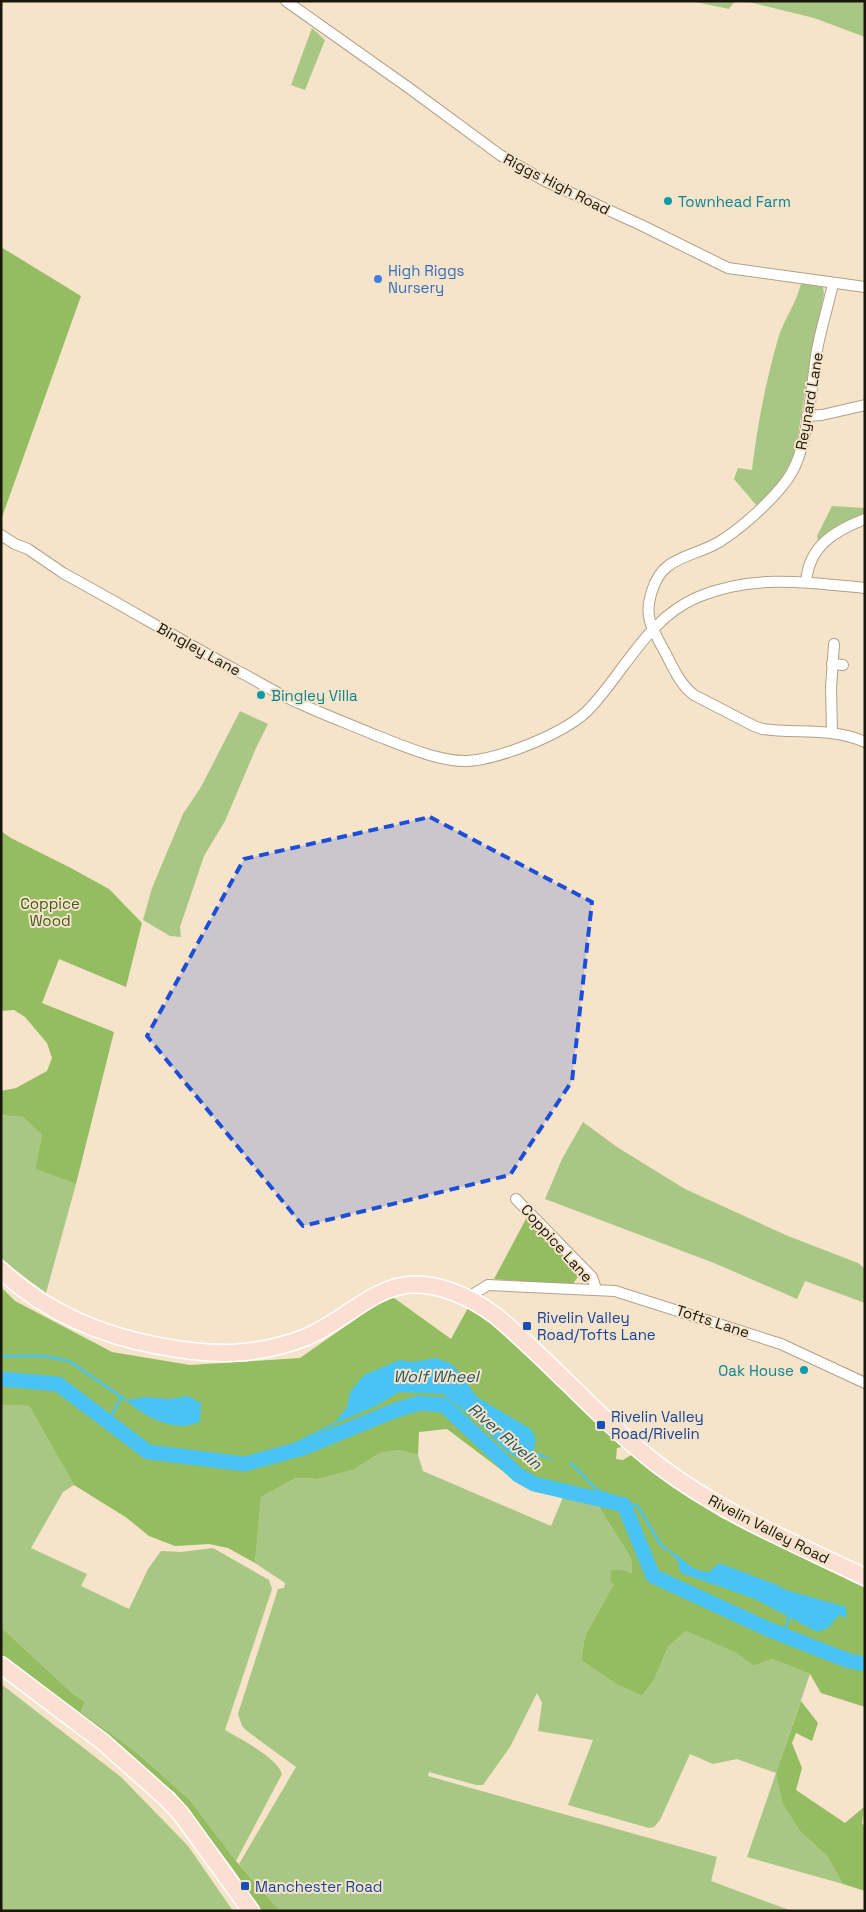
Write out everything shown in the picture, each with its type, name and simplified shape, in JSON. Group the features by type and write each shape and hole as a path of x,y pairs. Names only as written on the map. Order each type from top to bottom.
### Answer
{"main road":[{"name":"Rivelin Valley Road","path":"1,1270 35,1297 89,1327 118,1338 206,1354 252,1352 304,1338 344,1317 381,1293 402,1286 430,1287 468,1298 506,1325 644,1453 667,1471 724,1509 865,1576"},
{"path":"1,1665 103,1742 167,1799 181,1814 252,1911"}],"street":[{"name":"Riggs High Road","path":"286,1 500,155 545,181 728,268 865,287"},
{"name":"Reynard Lane","path":"833,284 817,349 801,452 797,463 787,479 767,502 742,526 708,549 667,566 661,573 654,588 648,609 653,628 680,680 694,694 762,729 832,732 855,737 865,742"},
{"path":"807,416 822,415 865,405"},
{"path":"806,582 810,559 825,541 837,531 865,518"},
{"name":"Bingley Lane","path":"1,535 28,549 63,573 297,703 405,747 441,757 466,761 515,748 566,727 589,710 653,628 680,606 715,591 755,582 806,582 865,588"},
{"path":"832,732 838,665 834,644"},
{"name":"Coppice Lane","path":"516,1199 592,1278 596,1289"},
{"name":"Tofts Lane","path":"468,1298 488,1285 615,1290 781,1344 865,1384"}],"highlighted area":[{"path":"430,817 592,902 572,1081 510,1175 303,1226 147,1036 244,859"}],"green space":[{"path":"691,1 735,1 729,9"},
{"path":"745,1 865,1 865,37 814,18"},
{"path":"312,28 325,40 305,90 291,85"},
{"path":"1,247 81,296 1,520"},
{"path":"802,278 808,284 823,287 824,294 812,349 795,454 780,481 757,506 734,479 738,468 752,470 759,420 774,355 781,331 798,294"},
{"path":"832,506 865,508 865,513 837,526 818,542 817,536"},
{"path":"240,711 268,724 225,821 204,856 180,927 181,937 170,936 143,920 152,888 183,814 201,787"},
{"name":"Coppice Wood","path":"1,831 109,889 142,923 126,987 59,959 42,1003 114,1032 76,1184 35,1169 42,1135 23,1117 1,1115 1,1091 16,1088 47,1071 52,1058 47,1043 25,1017 14,1010 1,1011"},
{"path":"1,1115 23,1117 42,1135 35,1169 76,1184 46,1293 7,1264 1,1257"},
{"path":"583,1122 617,1147 685,1189 788,1236 858,1263 865,1269 865,1303 805,1281 797,1299 714,1263 545,1199 562,1159"},
{"path":"527,1217 577,1271 578,1277 572,1285 494,1279"},
{"path":"1,1287 15,1301 112,1352 190,1365 300,1358 390,1295 451,1339 469,1306 492,1320 625,1446 617,1448 616,1459 623,1460 636,1452 720,1517 865,1588 865,1707 821,1693 810,1674 772,1659 754,1666 737,1653 686,1631 668,1647 654,1680 642,1696 616,1684 581,1660 585,1636 614,1584 610,1581 611,1570 622,1570 632,1573 631,1558 599,1507 564,1495 520,1484 447,1429 419,1432 418,1455 399,1450 380,1453 353,1470 318,1479 296,1478 261,1497 255,1563 228,1548 209,1544 175,1546 149,1536 127,1518 74,1485 29,1406 1,1405"},
{"path":"1,1405 29,1406 74,1485 63,1492 31,1548 87,1574 81,1586 129,1609 148,1569 161,1551 181,1552 213,1548 269,1580 272,1589 225,1730 266,1755 279,1768 282,1774 236,1861 190,1800 135,1751 81,1712 85,1702 72,1693 1,1627"},
{"path":"399,1450 418,1455 423,1471 551,1526 564,1495 599,1507 631,1558 632,1573 622,1570 585,1636 581,1660 616,1684 642,1696 654,1680 668,1647 686,1631 738,1653 754,1666 772,1659 810,1674 776,1773 737,1759 713,1764 690,1754 660,1820 654,1827 649,1828 568,1805 593,1740 538,1731 542,1703 537,1693 510,1747 483,1785 476,1785 429,1772 428,1776 717,1857 711,1881 792,1911 280,1911 239,1864 296,1767 247,1731 242,1726 238,1714 278,1589 284,1588 285,1583 255,1563 261,1497 296,1478 318,1479 353,1470 380,1453"},
{"path":"1,1627 72,1693 85,1702 81,1712 135,1751 190,1800 236,1861 280,1911 262,1911 230,1865 175,1793 1,1655"},
{"path":"1,1684 121,1777 188,1846 233,1911 1,1911"},
{"path":"801,1701 818,1723 812,1741 796,1733 792,1743 802,1768 796,1790 845,1823 864,1807 862,1823 865,1828 865,1891 843,1884 827,1856 801,1832 783,1804 776,1773"},
{"path":"776,1773 801,1832 827,1856 843,1884 747,1857"}],"water":[{"name":"Wolf Wheel","path":"437,1358 453,1365 477,1397 532,1430 536,1441 533,1451 556,1460 531,1455 519,1459 505,1450 479,1423 443,1394 399,1392 378,1405 334,1424 347,1407 350,1392 364,1375 399,1360 413,1362"},
{"path":"188,1396 201,1403 200,1422 188,1426 168,1424 160,1421 138,1410 126,1400 146,1397 170,1399"},
{"path":"668,1550 692,1567 702,1571 709,1572 719,1563 786,1590 846,1607 847,1618 839,1615 828,1628 817,1632 755,1599 684,1574 679,1570 678,1561"}],"waterway":[{"path":"1,1356 44,1356 69,1361 126,1400"},
{"name":"River Rivelin","path":"1,1379 58,1384 148,1452 245,1464 303,1448 396,1410 419,1403 444,1405 518,1475 534,1484 624,1505 653,1576 770,1630 849,1661 865,1664"},
{"path":"108,1422 121,1397"},
{"path":"294,1451 296,1443 334,1424"},
{"name":"River Rivelin","path":"571,1463 598,1491 624,1499 624,1505 637,1505 661,1545 668,1550"},
{"path":"783,1635 789,1617"}],"place":[{"name":"Townhead Farm","path":"668,201"},
{"name":"High Riggs Nursery","path":"378,279"},
{"name":"Bingley Villa","path":"261,695"},
{"name":"Rivelin Valley Road/Tofts Lane","path":"527,1326"},
{"name":"Oak House","path":"804,1370"},
{"name":"Rivelin Valley Road/Rivelin","path":"601,1425"},
{"name":"Manchester Road","path":"245,1886"}]}
